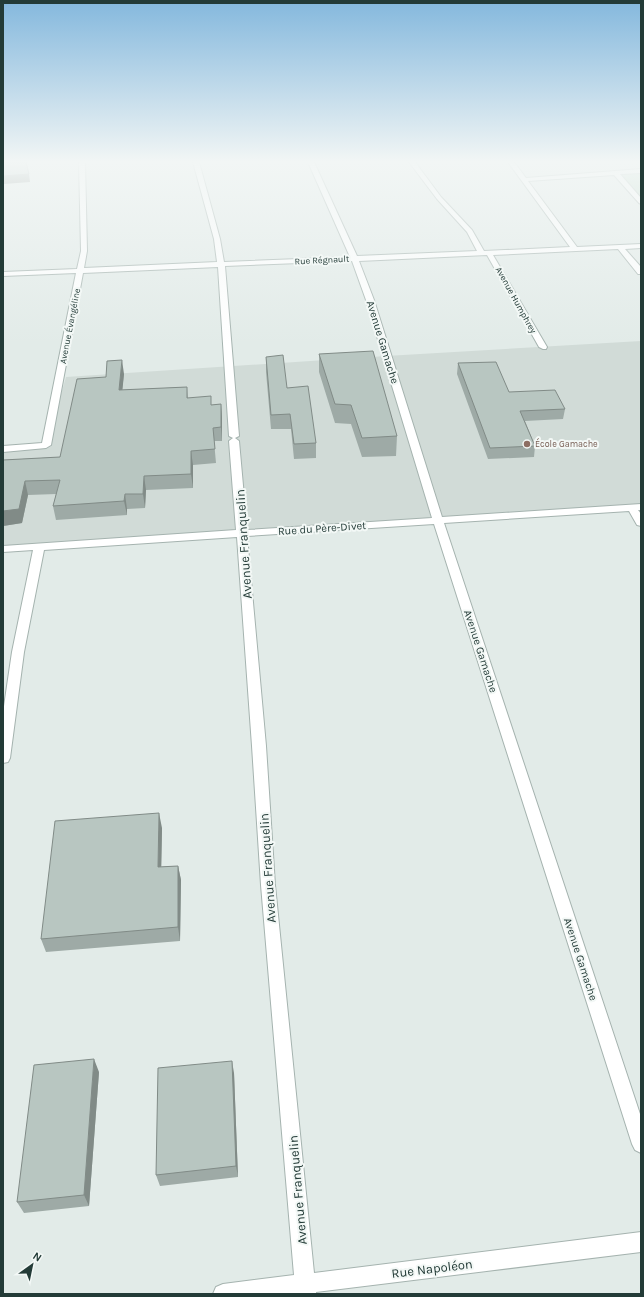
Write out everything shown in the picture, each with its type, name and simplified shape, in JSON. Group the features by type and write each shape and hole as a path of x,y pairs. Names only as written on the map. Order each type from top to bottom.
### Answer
{"street":[{"name":"Avenue Évangéline","path":"3,449 46,445 84,251 83,223"},
{"name":"Avenue Franquelin","path":"213,223 221,265 268,885 306,1289"},
{"name":"Avenue Gamache","path":"340,223 370,300 438,521 641,1144"},
{"name":"Avenue Humphrey","path":"462,223 486,253 543,347"},
{"path":"555,223 575,249"},
{"name":"Rue Régnault","path":"3,274 641,246"},
{"path":"620,247 641,272"},
{"path":"636,508 641,523"},
{"name":"Rue du Père-Divet","path":"3,549 636,508"},
{"path":"3,758 18,652 39,547"},
{"name":"Rue Napoléon","path":"223,1294 306,1289 641,1242"}],"shaded area":[{"path":"641,341 641,506 3,549 3,449 46,445 66,377"}],"building":[{"path":"373,351 397,436 362,438 351,405 335,404 319,354"},
{"path":"283,355 287,388 308,386 316,443 294,444 290,414 271,415 266,357"},
{"path":"122,360 119,390 187,387 187,398 211,396 211,405 221,404 221,427 213,428 215,449 191,451 191,474 144,476 143,494 125,494 124,501 53,506 60,480 25,481 19,509 3,511 3,460 60,457 77,379 106,377 107,361"},
{"path":"496,362 509,392 555,390 565,409 520,411 535,446 490,448 458,363"},
{"path":"159,813 158,867 178,866 178,927 41,939 55,821"},
{"path":"94,1059 84,1195 17,1202 34,1065"},
{"path":"232,1061 236,1166 156,1175 158,1068"}],"place":[{"name":"École Gamache","path":"527,444"}]}
